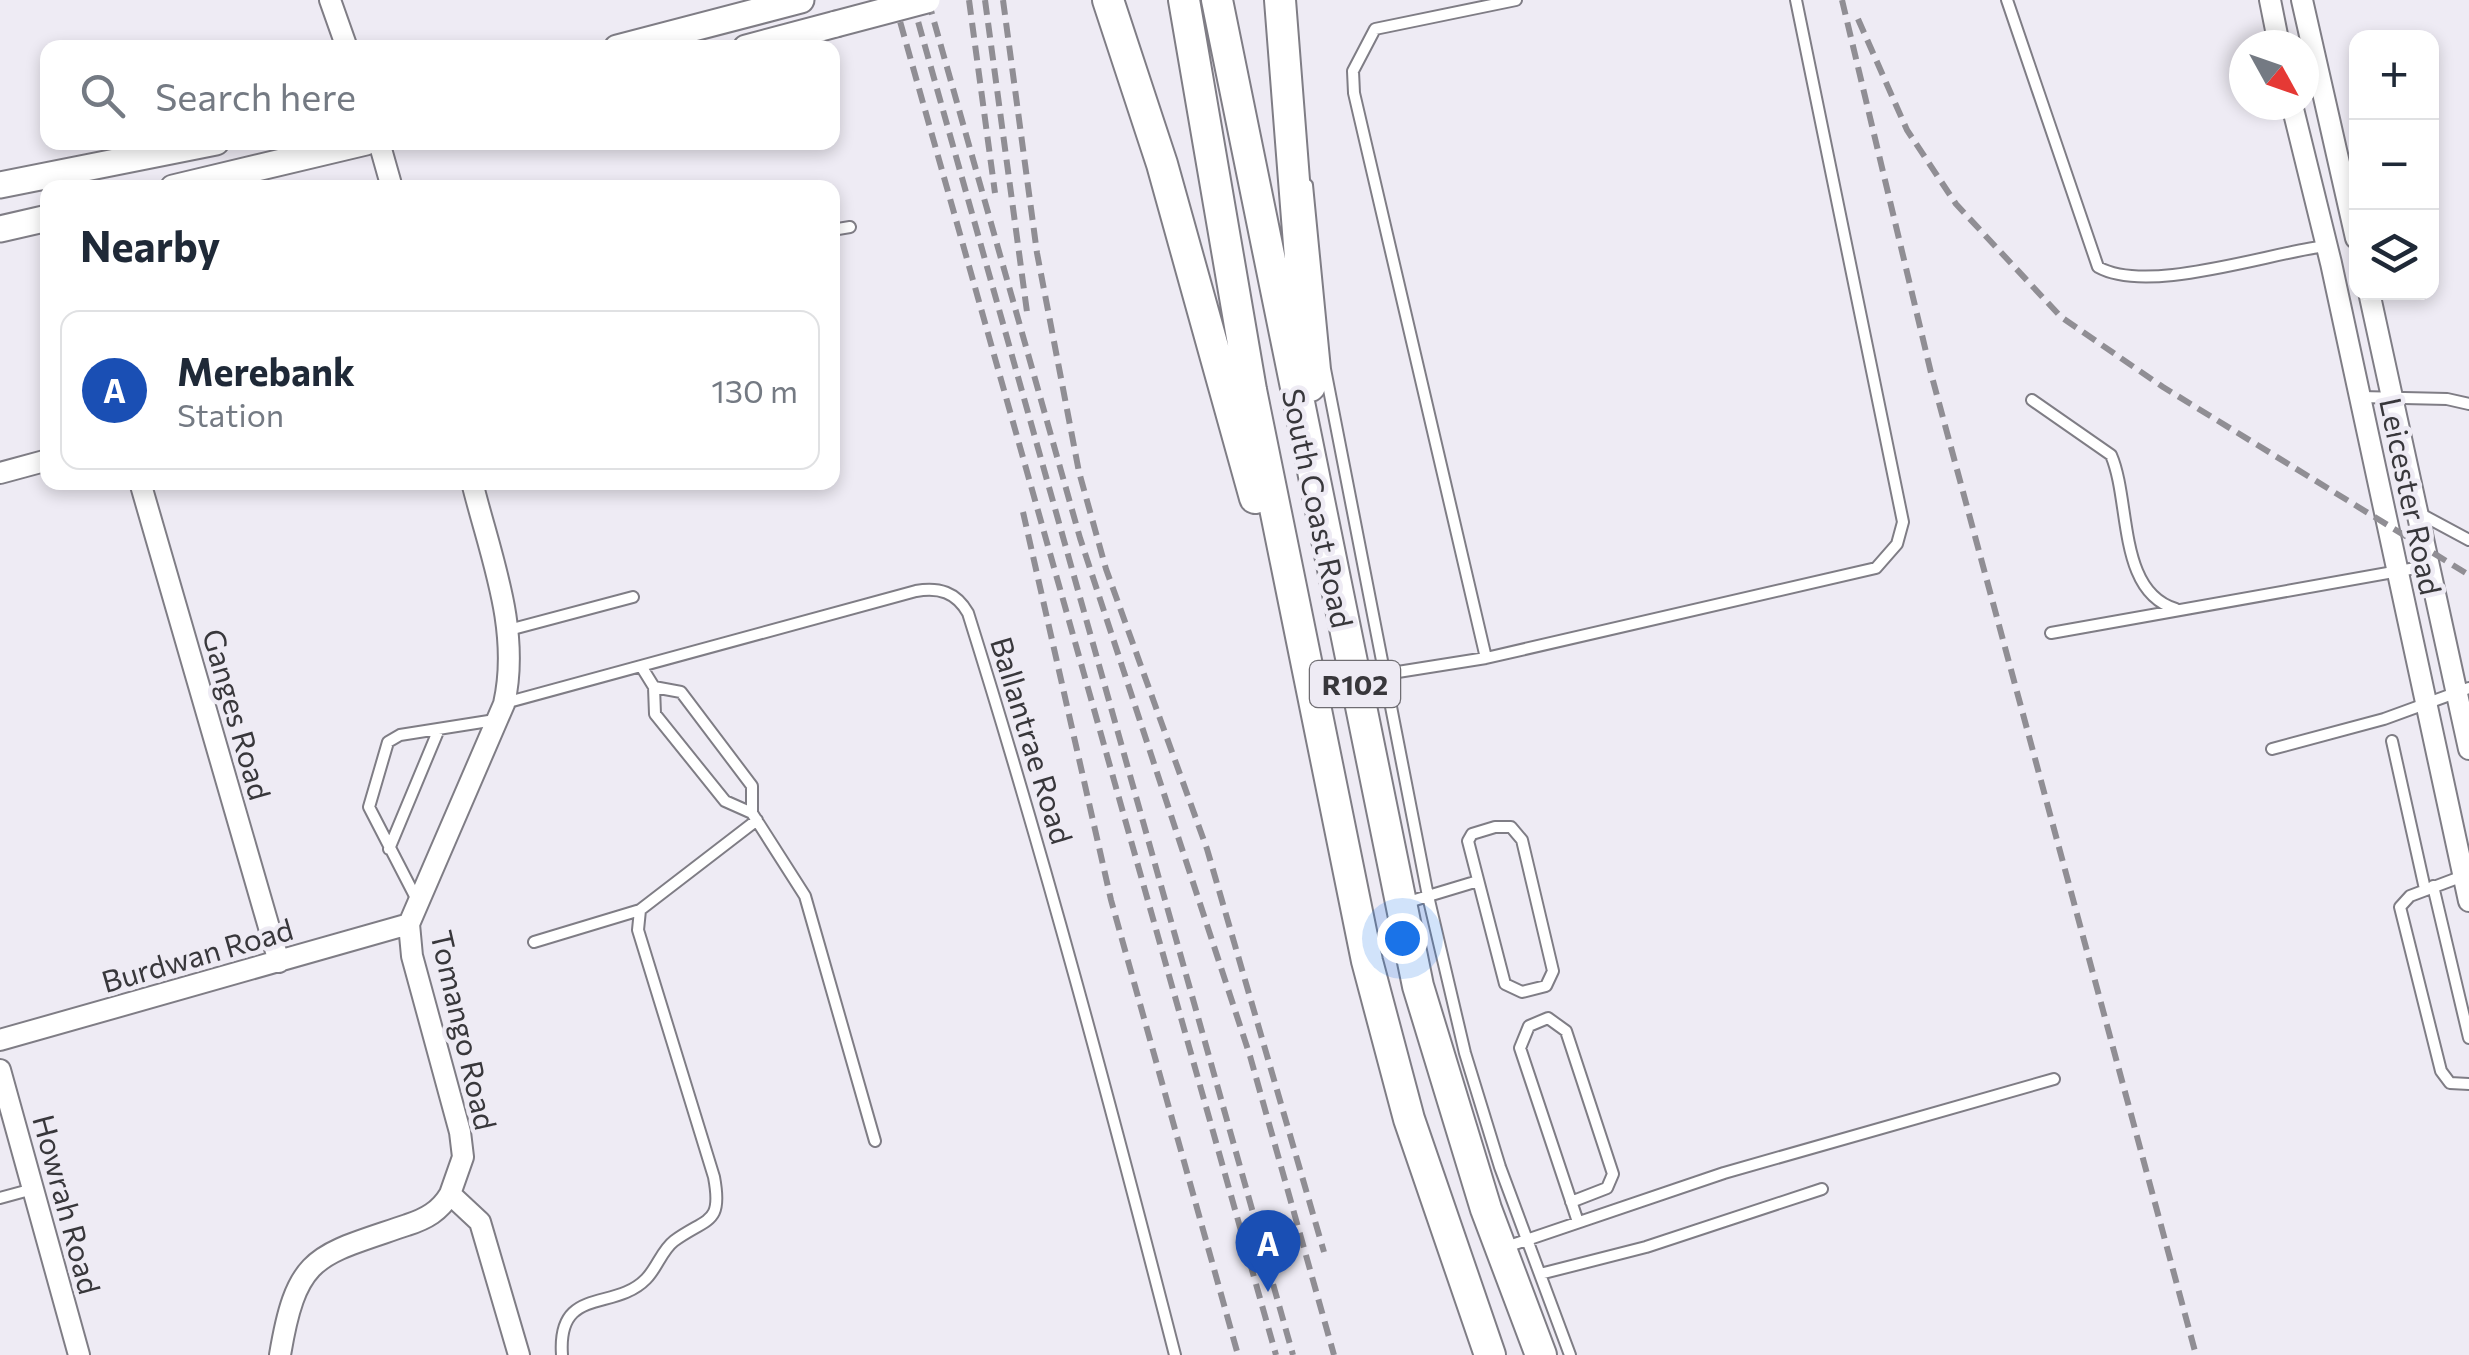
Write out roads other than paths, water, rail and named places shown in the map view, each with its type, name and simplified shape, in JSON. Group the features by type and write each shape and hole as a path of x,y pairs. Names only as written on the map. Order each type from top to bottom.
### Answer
{"main road":[{"path":"1108,0 1162,164 1259,515 1286,564"},
{"name":"South Coast Road","path":"1184,0 1286,564 1392,1060 1490,1355"},
{"name":"South Coast Road","path":"1217,0 1321,516 1369,676 1372,773 1413,900 1442,1075 1529,1281 1541,1355"},
{"path":"1280,0 1321,516"},
{"path":"1331,785 1372,773"},
{"path":"1472,1304 1529,1281"}],"street":[{"path":"330,0 344,40"},
{"path":"648,40 801,0"},
{"path":"776,40 927,0"},
{"path":"2270,0 2276,30"},
{"path":"2302,0 2350,210"},
{"name":"Leicester Road","path":"2296,120 2469,900"},
{"path":"0,186 177,150"},
{"path":"207,180 332,150"},
{"path":"381,150 390,180"},
{"path":"0,229 40,220"},
{"path":"2326,246 2349,239"},
{"name":"Leicester Road","path":"2371,300 2427,566 2463,690 2469,749"},
{"path":"0,473 40,462"},
{"name":"Ganges Road","path":"142,490 280,962"},
{"name":"Tomango Road","path":"450,1194 463,1157 460,1132 412,956 409,924 500,712 511,657 509,630 474,490"},
{"name":"Burdwan Road","path":"0,1040 409,924"},
{"name":"Howrah Road","path":"0,1070 78,1355"},
{"path":"280,1355 292,1299 316,1261 329,1251 422,1220 450,1194 480,1222 519,1355"}],"lane":[{"path":"1486,658 1354,94 1353,70 1376,29 1516,0"},
{"path":"1369,676 1486,658 1876,568 1898,544 1903,522 1796,0"},
{"path":"2007,0 2098,267 2114,276 2146,276 2326,246"},
{"path":"1290,146 1312,206 1325,370 1369,676 1413,900 1478,881"},
{"path":"840,229 850,227"},
{"path":"2360,397 2469,404"},
{"path":"2032,400 2111,455 2140,577 2154,600 2177,609"},
{"path":"2416,511 2469,540"},
{"path":"2051,633 2427,566"},
{"name":"Ballantrae Road","path":"389,849 368,807 388,742 400,735 439,729 641,666 928,589 946,592 963,604 1074,967 1175,1355"},
{"path":"509,630 632,597"},
{"path":"641,666 654,686 656,714 725,802 754,817"},
{"path":"654,686 681,692 752,786 754,817 805,896 874,1141"},
{"path":"2272,749 2384,719 2463,690"},
{"path":"417,901 389,849 439,729"},
{"path":"2392,741 2469,1038"},
{"path":"534,942 640,910 754,817"},
{"path":"1495,827 1514,830 1522,840 1549,952 1554,975 1550,984 1522,992 1505,984 1478,881 1470,836 1495,827"},
{"path":"2466,874 2402,901 2400,916 2441,1071 2450,1083 2469,1084"},
{"path":"562,1355 562,1336 571,1313 644,1282 672,1242 705,1224 718,1202 638,930 640,910"},
{"path":"1572,1202 1607,1188 1613,1174 1566,1032 1548,1018 1529,1026 1520,1048 1578,1222"},
{"path":"1514,1244 1724,1173 2054,1079"},
{"path":"0,1198 33,1188"},
{"path":"1570,1355 1529,1281 1822,1189"}],"railway":[{"path":"894,0 1276,1355"},
{"path":"912,0 1293,1355"},
{"path":"928,0 1080,538 1250,1056 1334,1355"},
{"path":"969,0 995,193"},
{"path":"985,0 1027,312"},
{"path":"1003,0 1037,253 1079,472 1106,569 1207,849 1324,1252"},
{"path":"1842,0 1932,377 2196,1355"},
{"path":"1858,19 1907,130 1956,204 2061,317 2163,387 2469,575"},
{"path":"1023,512 1111,900 1238,1355"}],"place":[{"name":"Merebank","path":"1268,1292"}]}
